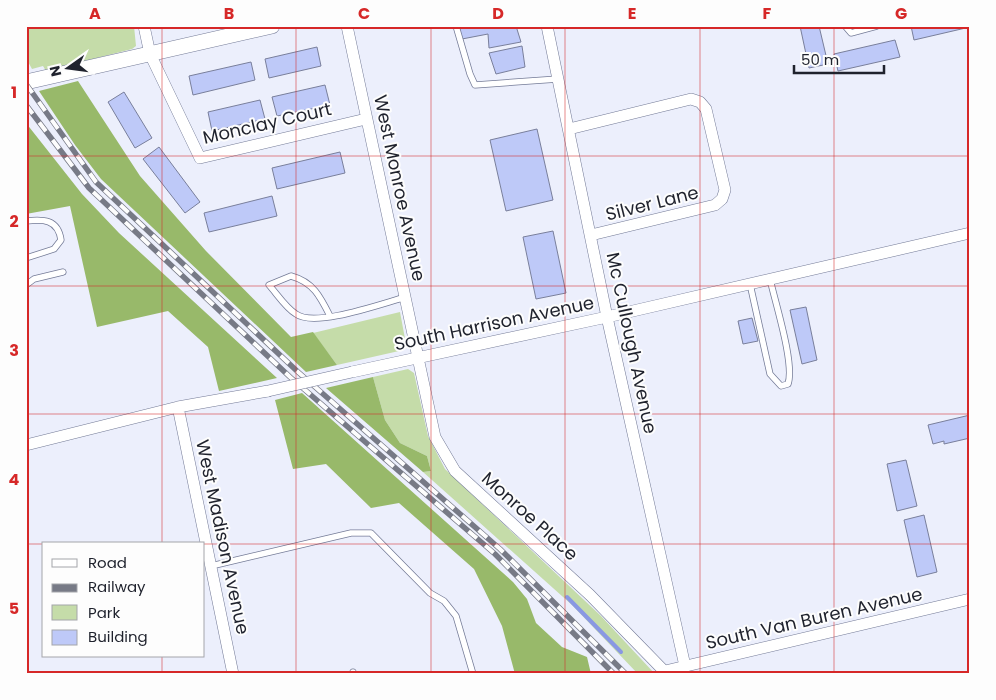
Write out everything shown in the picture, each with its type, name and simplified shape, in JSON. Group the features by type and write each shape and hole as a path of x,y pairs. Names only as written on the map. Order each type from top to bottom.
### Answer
{"street":[{"path":"144,26 150,54"},
{"path":"26,82 272,26"},
{"name":"West Monroe Avenue","path":"347,26 419,356"},
{"name":"Mc Cullough Avenue","path":"547,26 592,235 607,316 685,666"},
{"name":"Monclay Court","path":"150,54 200,158 366,118"},
{"name":"Silver Lane","path":"569,128 691,100 700,102 706,109 725,190 722,199 716,205 592,235"},
{"name":"South Harrison Avenue","path":"26,445 178,408 607,316 970,233"},
{"name":"Monroe Place","path":"419,356 435,437 455,471 590,595 666,672"},
{"name":"West Madison Avenue","path":"178,408 233,674"},
{"name":"South Van Buren Avenue","path":"666,672 970,599"}],"lane":[{"path":"456,26 470,74 475,84 558,79"},
{"path":"844,26 851,33 877,26"},
{"path":"26,221 46,219 52,222 61,240 54,249 26,258"},
{"path":"26,285 34,279 63,272"},
{"path":"330,316 319,293 304,279 291,276 269,285 296,315 309,319 330,316 406,297"},
{"path":"750,284 770,374 781,386 788,384 790,377 770,279"},
{"path":"211,566 351,533 371,533 430,593 444,601 456,616 473,674"}],"green space":[{"path":"26,26 134,26 136,46 132,49 46,71 43,66 32,69 26,58"},
{"path":"78,81 140,176 206,251 291,337 313,332 337,365 306,372 101,179 75,145 39,91"},
{"path":"26,123 82,194 119,233 277,378 219,391 208,347 168,311 97,327 70,206 26,214"},
{"path":"400,312 406,344 404,349 399,351 337,365 313,333"},
{"path":"408,369 414,373 428,436 445,469 601,616 655,674 638,674 572,605 423,472 431,471 427,456 400,443 385,420 373,377"},
{"path":"373,377 385,420 400,443 427,456 431,471 423,472 326,388"},
{"path":"302,393 513,582 527,599 536,623 562,647 587,657 591,674 515,674 502,626 474,569 399,503 371,508 326,464 293,469 275,400"}],"building":[{"path":"459,26 516,26 521,42 489,48 488,34 462,39"},
{"path":"800,26 819,26 828,64 809,68"},
{"path":"911,26 970,26 970,27 914,40"},
{"path":"895,40 900,57 838,71 834,54"},
{"path":"522,46 525,67 496,74 489,53"},
{"path":"317,47 321,66 269,78 265,59"},
{"path":"251,62 255,80 193,95 189,76"},
{"path":"325,85 330,105 277,116 272,97"},
{"path":"124,92 152,138 135,148 108,102"},
{"path":"260,100 265,119 212,131 208,112"},
{"path":"537,129 553,200 506,211 490,140"},
{"path":"159,147 200,202 185,213 143,159"},
{"path":"340,152 345,173 277,189 272,168"},
{"path":"272,196 277,216 209,232 204,213"},
{"path":"553,231 566,293 536,299 523,237"},
{"path":"806,307 817,360 802,364 790,310"},
{"path":"752,318 758,341 743,344 738,321"},
{"path":"970,415 970,438 944,444 944,441 933,444 928,425"},
{"path":"906,460 917,506 897,511 887,464"},
{"path":"924,515 937,572 917,577 904,520"}],"waterway":[{"path":"567,597 621,652"}],"railway":[{"path":"26,84 96,182 298,372 500,549 626,674"},
{"path":"26,105 89,188 290,377 495,554 614,674"}]}
